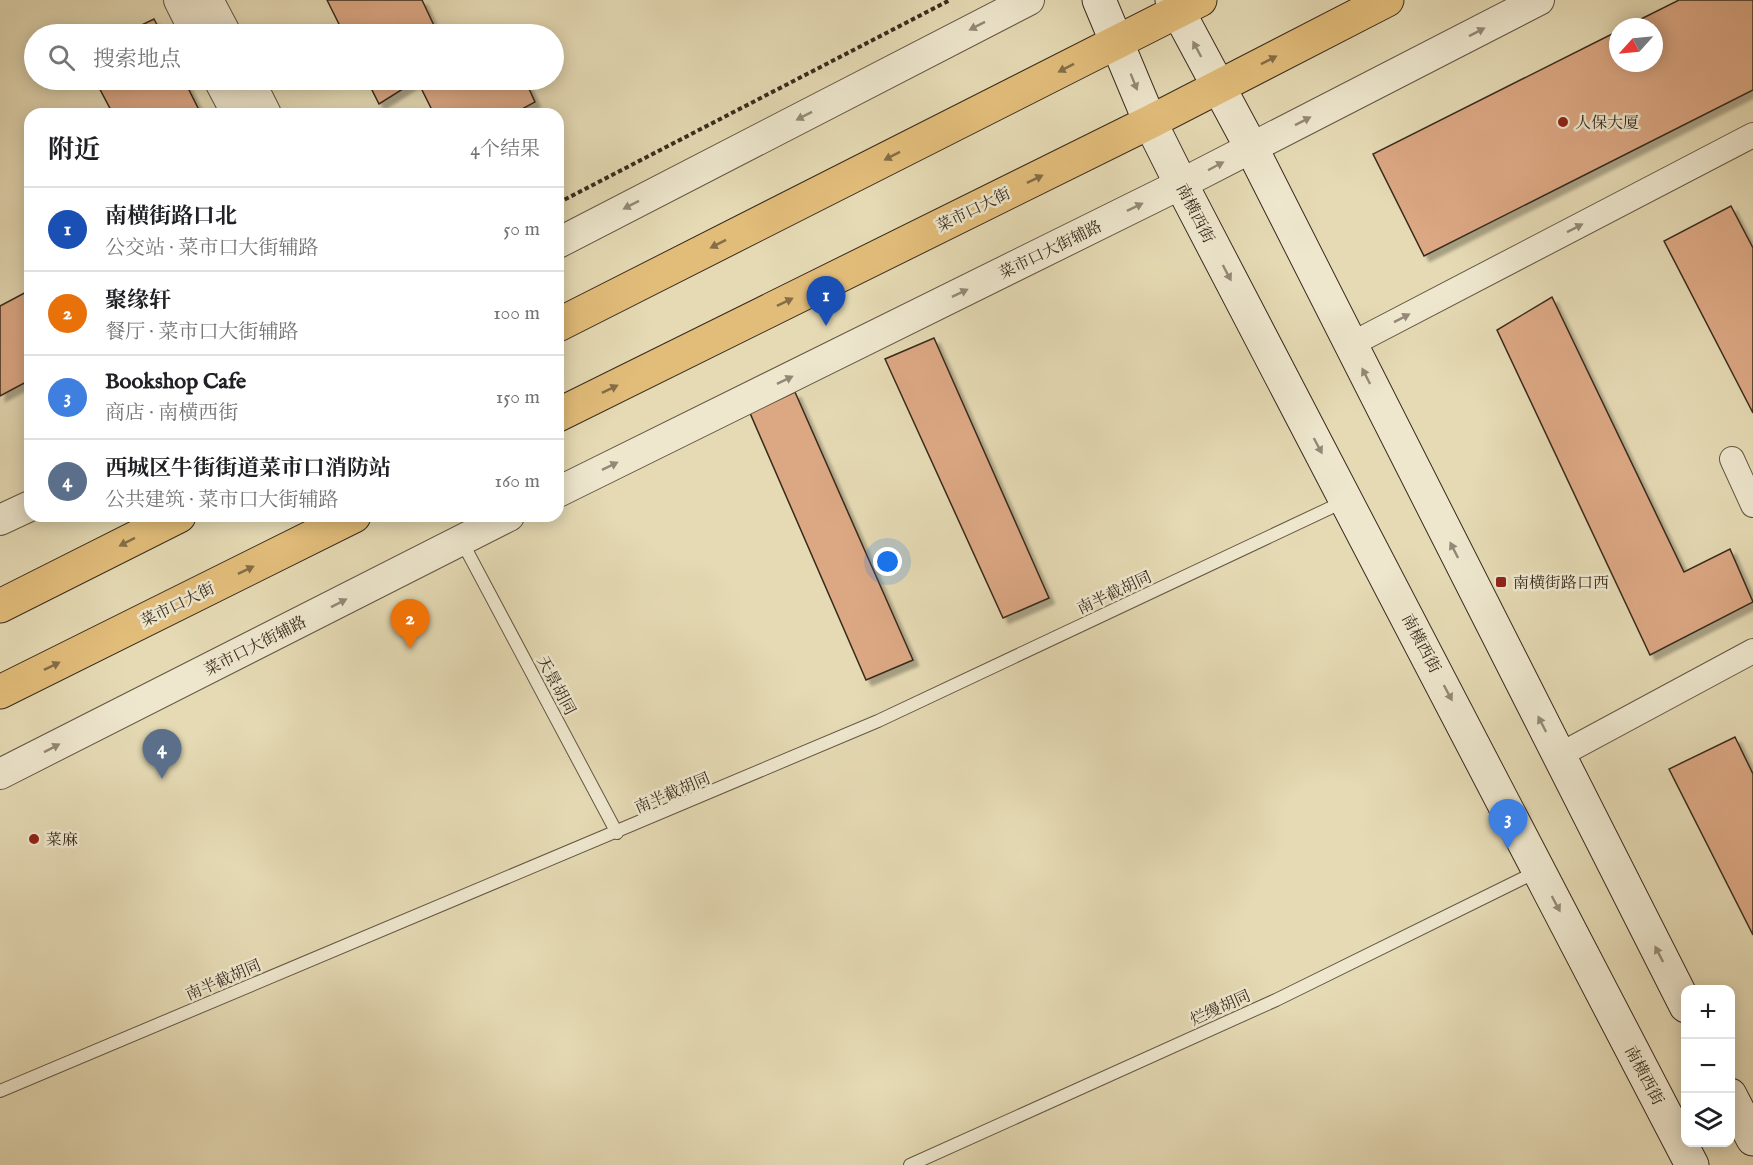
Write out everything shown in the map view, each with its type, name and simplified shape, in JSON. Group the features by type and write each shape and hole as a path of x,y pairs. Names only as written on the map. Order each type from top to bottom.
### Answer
{"main road":[{"name":"南横西街","path":"1099,0 1150,122 1180,184 1692,1165"},
{"name":"菜市口大街","path":"564,412 1150,122 1387,0"},
{"path":"564,322 1118,42 1183,4 1217,87 1251,147 1681,996"},
{"path":"0,606 167,522"},
{"name":"菜市口大街","path":"0,692 342,522"},
{"path":"1735,1103 1753,1139"}],"street":[{"path":"178,0 191,24"},
{"path":"208,0 221,24"},
{"path":"564,240 1029,0"},
{"name":"菜市口大街辅路","path":"564,489 1180,184 1539,0"},
{"path":"224,90 234,108"},
{"path":"254,90 263,108"},
{"path":"1350,345 1753,135"},
{"path":"1732,459 1753,505"},
{"path":"0,520 24,509"},
{"name":"菜市口大街辅路","path":"0,774 498,522"},
{"path":"1558,756 1753,651"}],"lane":[{"name":"南半截胡同","path":"0,1091 879,721 1346,500"},
{"name":"天景胡同","path":"468,553 617,833"},
{"name":"烂缦胡同","path":"910,1165 1276,1000 1538,871"}],"path":[{"path":"564,200 950,0"}],"building":[{"path":"327,0 422,0 433,24 339,24"},
{"name":"人保大厦","path":"1679,0 1753,0 1753,90 1424,256 1373,154 1609,36 1609,72 1663,72 1663,18 1643,18"},
{"path":"154,19 157,24 144,24"},
{"path":"100,90 189,90 198,108 110,108"},
{"path":"372,90 401,90 379,104"},
{"path":"422,90 530,90 535,102 524,108 431,108"},
{"path":"1731,206 1753,248 1753,413 1664,241"},
{"path":"24,293 24,383 0,396 0,306"},
{"path":"1552,297 1684,572 1730,549 1753,602 1650,655 1497,330"},
{"path":"934,338 1049,598 1003,618 885,359"},
{"path":"795,392 913,660 866,680 750,413"},
{"path":"1735,737 1753,774 1753,935 1669,769"}],"place":[{"name":"人保大厦","path":"1563,122"},
{"name":"南横街路口北","path":"826,326"},
{"name":"南横街路口西","path":"1501,582"},
{"name":"聚缘轩","path":"410,649"},
{"name":"西城区牛街街道菜市口消防站","path":"162,779"},
{"name":"菜麻","path":"34,839"},
{"name":"Bookshop Cafe","path":"1508,849"}]}
